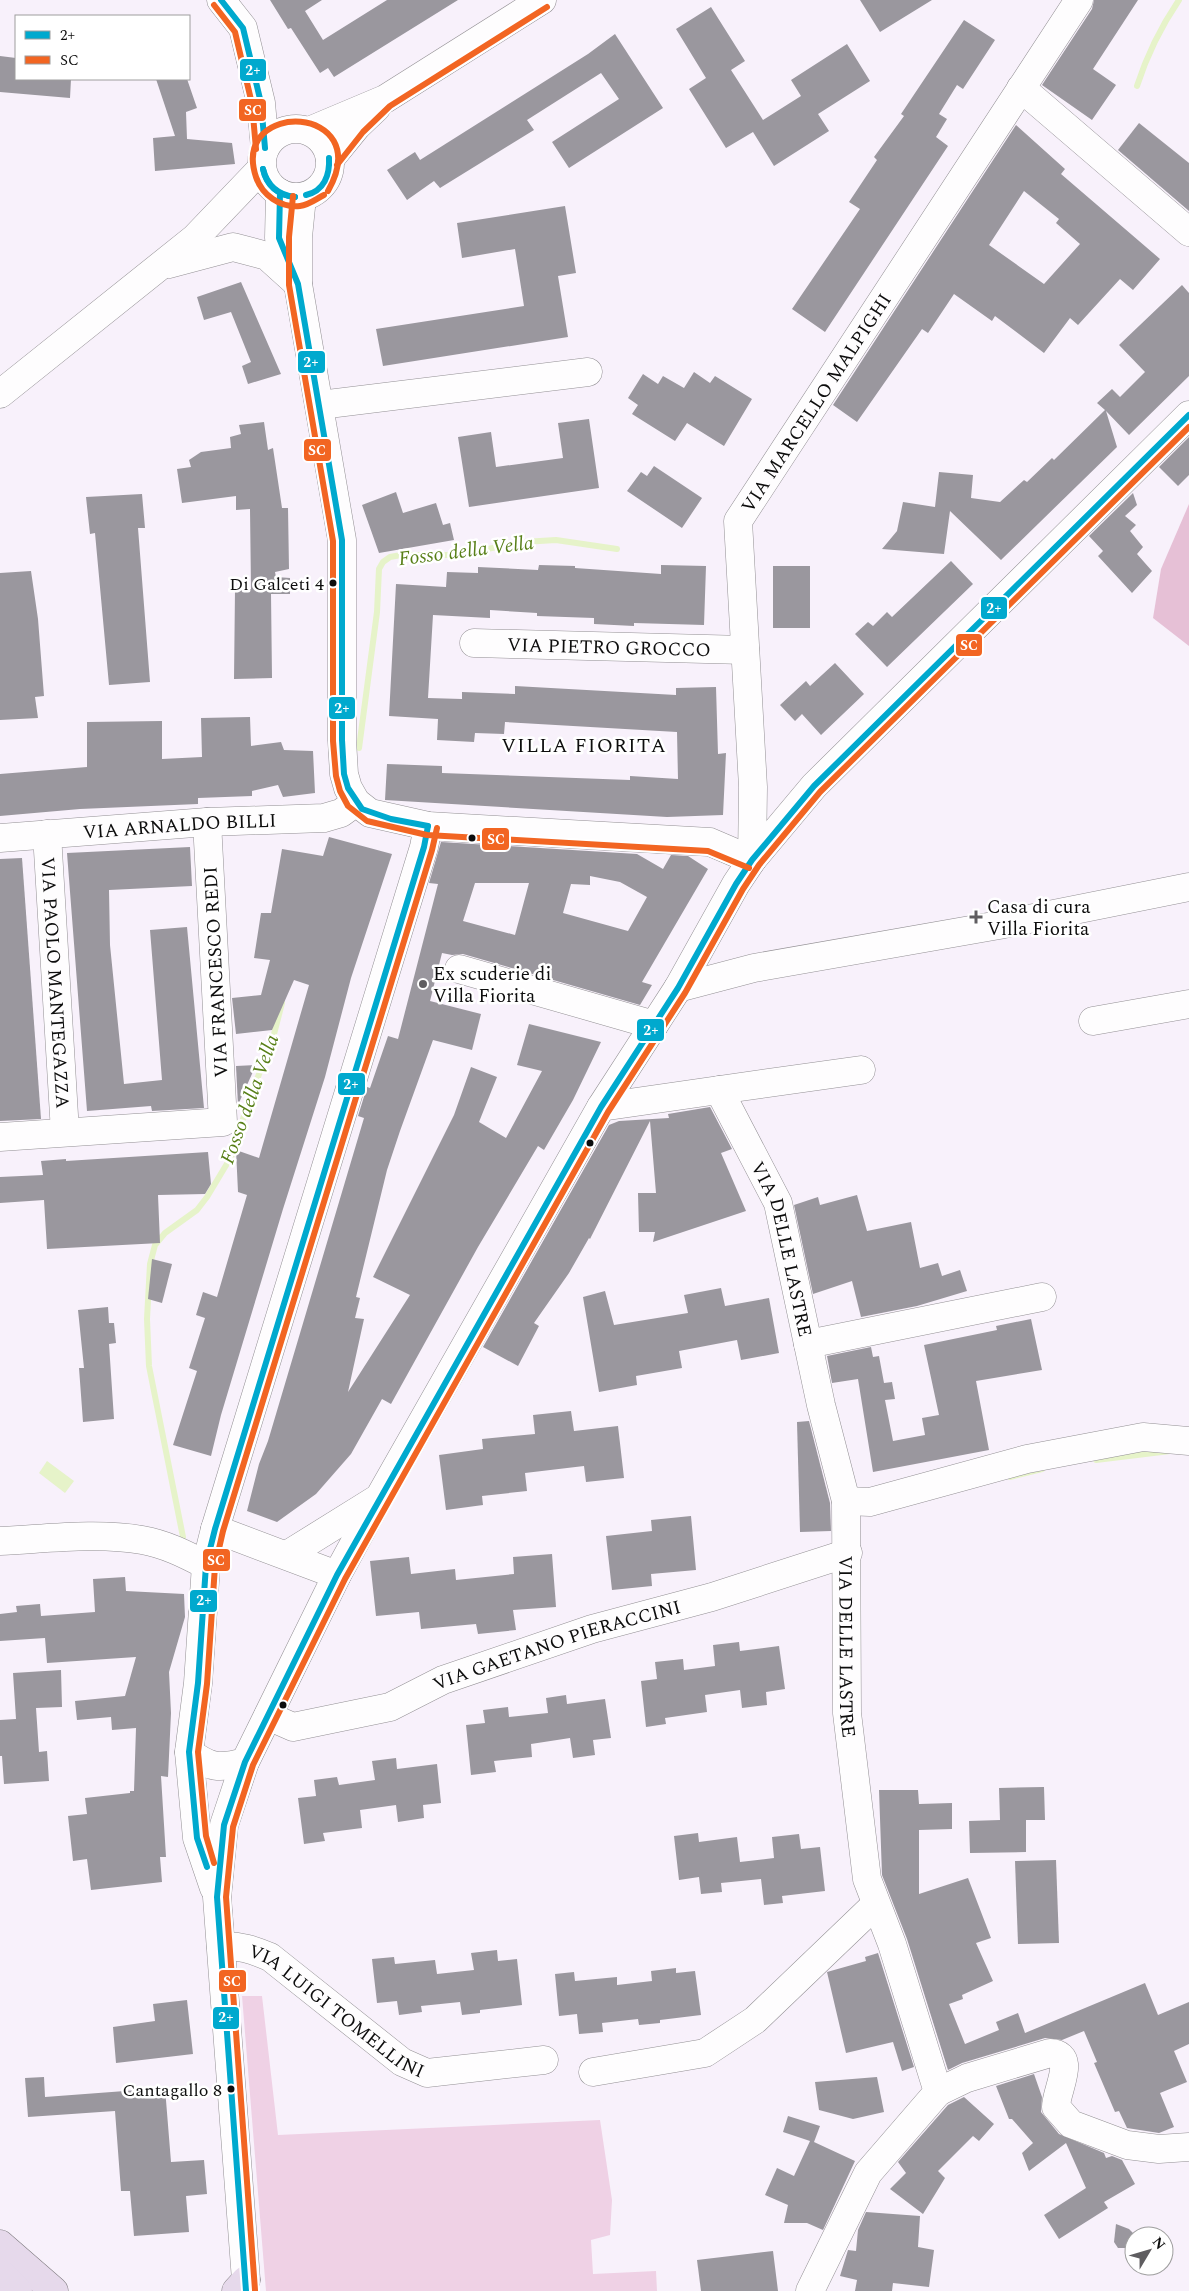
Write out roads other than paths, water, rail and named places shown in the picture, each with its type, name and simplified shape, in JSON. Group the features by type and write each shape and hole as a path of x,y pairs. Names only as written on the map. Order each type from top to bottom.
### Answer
{"main road":[{"path":"0,2244 54,2291"},
{"path":"0,2273 18,2291"}],"street":[{"path":"221,0 242,28 254,69 276,179"},
{"path":"330,159 357,126 385,99 542,0"},
{"name":"VIA MARCELLO MALPIGHI","path":"752,860 753,787 738,521 1080,0"},
{"path":"0,394 195,238 276,179 320,188 330,169 330,159 323,142 302,130 270,99 254,69"},
{"path":"1021,88 1189,232"},
{"path":"385,99 302,130 277,134 276,179 279,238 298,284 342,540 342,740 344,774 348,788 356,802 370,814 428,826 710,842 752,860"},
{"path":"159,267 233,247 267,256 298,284"},
{"path":"320,405 588,372"},
{"path":"242,2287 217,1897 224,1825 245,1762 337,1575 601,1107 678,988 736,884 752,860 814,786 1189,415"},
{"name":"VIA PIETRO GROCCO","path":"474,643 745,650"},
{"name":"VIA ARNALDO BILLI","path":"0,838 207,822 324,818 341,813 356,802"},
{"name":"VIA FRANCESCO REDI","path":"65,1132 222,1122 207,822"},
{"path":"217,1897 197,1838 189,1752 198,1683 206,1565 215,1529 424,847 428,826"},
{"name":"VIA PAOLO MANTEGAZZA","path":"46,834 65,1132"},
{"path":"678,988 754,968 999,925 1189,887"},
{"path":"459,969 654,1025"},
{"path":"1093,1021 1189,1004"},
{"path":"601,1107 861,1070"},
{"name":"VIA DELLE LASTRE","path":"719,1090 778,1203 821,1405 846,1501 848,1553 847,1713 867,1879 875,1905 892,1944 938,2092"},
{"path":"0,1137 65,1132"},
{"path":"808,1344 1042,1297"},
{"path":"846,1501 870,1502 1027,1459 1143,1437 1189,1441"},
{"path":"287,1555 379,1498"},
{"path":"215,1529 337,1575"},
{"path":"0,1541 83,1536 142,1540 177,1550 206,1565"},
{"name":"VIA GAETANO PIERACCINI","path":"268,1716 293,1728 390,1707 443,1680 592,1628 712,1597 848,1553"},
{"path":"189,1752 203,1762 219,1768 245,1762"},
{"path":"593,2072 705,2053 755,2020 875,1905"},
{"name":"VIA LUIGI TOMELLINI","path":"221,1946 234,1945 248,1948 270,1957 402,2062 427,2072 544,2060"},
{"path":"810,2291 868,2173 938,2092 967,2078 1050,2053 1057,2053 1062,2056 1066,2064 1056,2098 1056,2107 1070,2124 1127,2145 1159,2149 1189,2147"}],"waterway":[{"name":"Fosso della Vella","path":"1137,86 1155,42 1179,0"},
{"name":"Fosso della Vella","path":"359,748 377,612 379,569 383,562 390,557 401,555 457,555 523,542 556,540 617,549"},
{"name":"Fosso della Vella","path":"183,1537 149,1366 147,1319 150,1264 155,1245 165,1233 197,1210 231,1157 249,1100 273,1038 282,1003"},
{"path":"1096,1460 1170,1451"},
{"path":"1010,1477 1042,1469"}],"place":[{"name":"Di Galceti 4","path":"333,583"},
{"name":"Casa di cura Villa Fiorita","path":"976,917"},
{"name":"Ex scuderie di Villa Fiorita","path":"423,984"},
{"name":"Cantagallo 8","path":"231,2089"}],"district":[{"name":"VILLA FIORITA","path":"584,745"}]}
